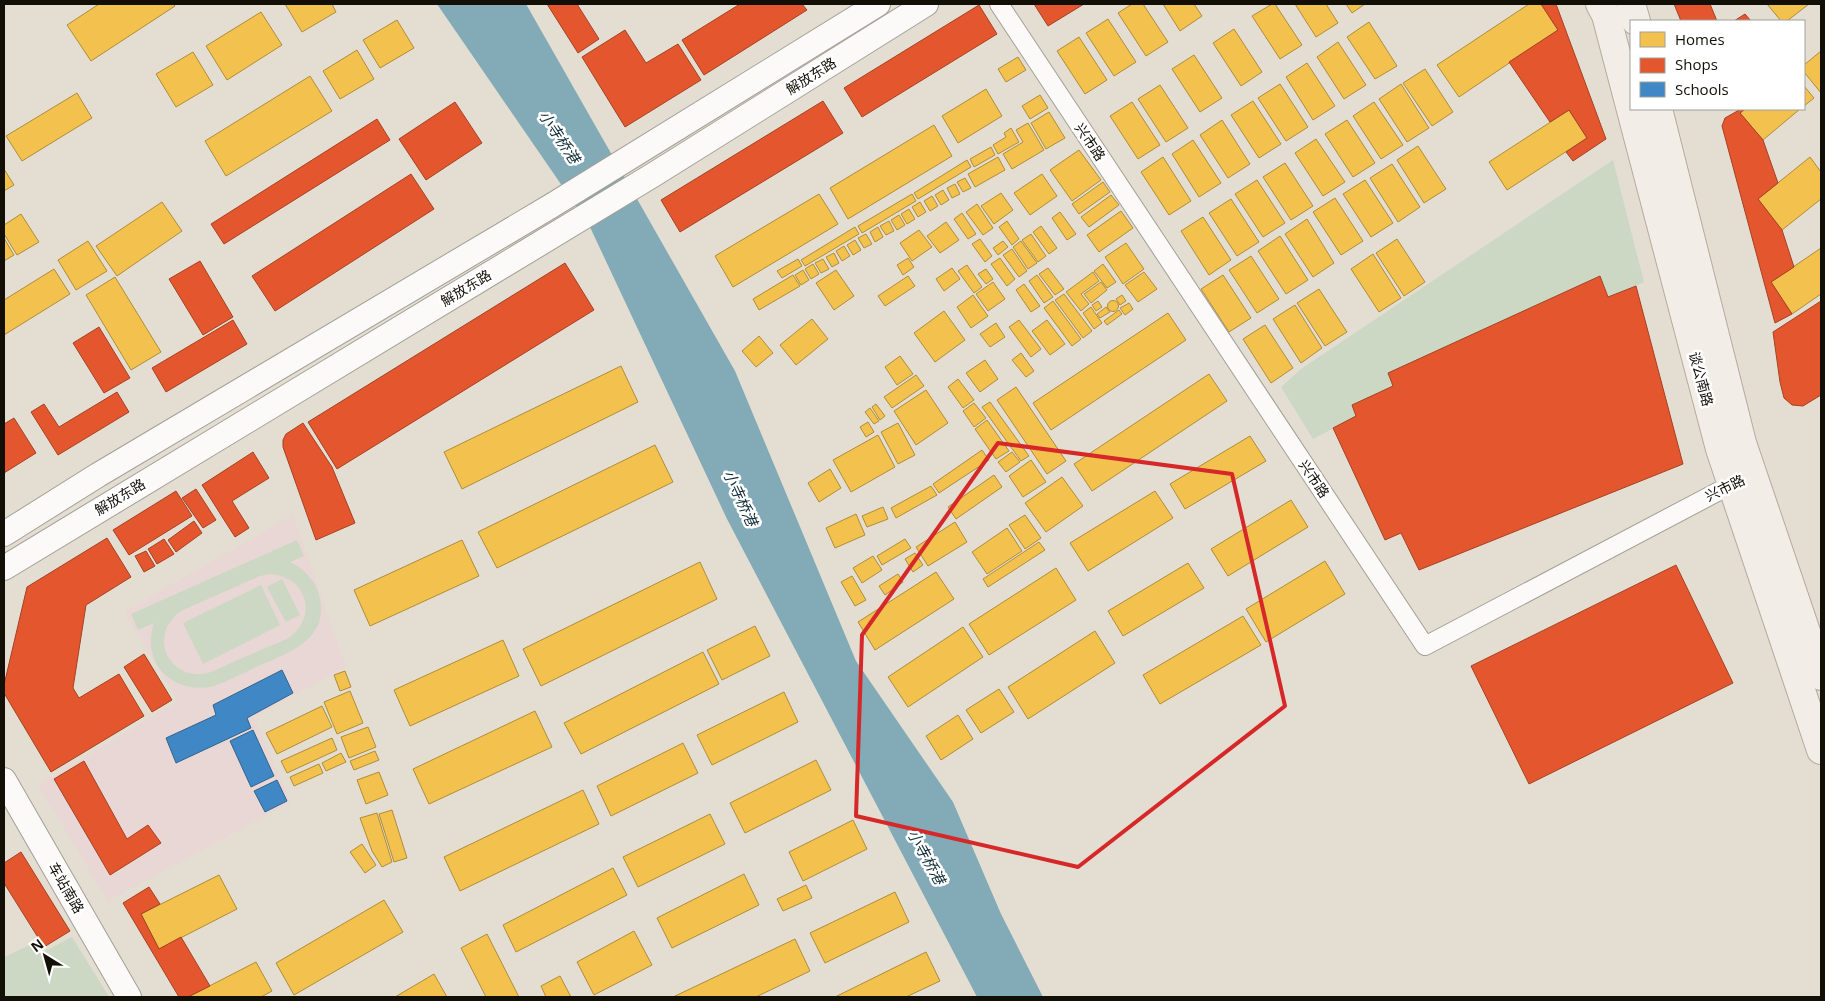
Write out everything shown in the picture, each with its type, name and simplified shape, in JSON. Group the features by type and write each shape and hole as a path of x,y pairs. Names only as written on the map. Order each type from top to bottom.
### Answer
{"main road":[{"name":"解放东路","path":"4,534 98,475 551,206 878,4"},
{"name":"解放东路","path":"4,568 566,228 926,4"},
{"name":"谈公南路","path":"1600,4 1606,15 1630,107"},
{"path":"1632,4 1636,20"},
{"name":"谈公南路","path":"1631,110 1717,439 1742,479 1821,676"},
{"name":"谈公南路","path":"1658,110 1742,444 1742,479 1821,750"},
{"name":"车站南路","path":"4,780 129,997"}],"street":[{"name":"兴市路","path":"999,4 1425,646 1742,479"}],"highlighted area":[{"path":"998,443 1232,474 1285,706 1078,867 856,816 862,635"}],"shaded area":[{"path":"293,515 346,667 254,717 291,802 108,901 38,785 178,701 124,612"}],"green space":[{"path":"1613,160 1644,282 1608,297 1600,276 1388,373 1393,386 1352,405 1356,416 1313,439 1281,387 1301,369"},
{"path":"297,540 304,556 290,562 300,568 312,580 319,595 321,610 319,623 313,634 293,650 217,685 197,688 172,680 163,672 156,662 152,651 151,637 154,623 138,630 131,614","holes":["270,574 293,582 301,590 306,610 297,630 287,639 217,670 202,674 181,670 171,661 165,648 164,636 169,623 179,613 260,576"]},
{"path":"282,579 300,615 286,622 267,587"},
{"path":"261,585 280,625 203,664 183,623"},
{"path":"72,937 109,997 4,997 4,957 34,943 41,953"}],"water":[{"name":"小寺桥港","path":"437,4 526,4 735,371 856,661 953,802 1001,914 1043,997 977,997 727,519 589,225"}],"building: Homes":[{"path":"99,4 173,4 175,6 91,61 67,25"},
{"path":"285,4 332,4 336,12 302,32"},
{"path":"1132,4 1143,4 1168,42 1146,56 1118,13"},
{"path":"1163,4 1194,4 1202,16 1180,31"},
{"path":"1275,4 1302,45 1280,59 1252,16"},
{"path":"1295,4 1326,4 1338,23 1316,37"},
{"path":"1346,4 1365,4 1352,13"},
{"path":"1529,4 1541,4 1558,30 1459,97 1437,65"},
{"path":"1767,4 1809,4 1788,20 1780,20"},
{"path":"261,12 282,45 227,80 206,46"},
{"path":"1108,19 1136,62 1114,76 1086,33"},
{"path":"397,20 414,48 380,68 363,40"},
{"path":"1369,22 1397,66 1375,79 1347,37"},
{"path":"1234,29 1262,72 1241,86 1213,43"},
{"path":"1079,37 1107,80 1085,94 1057,51"},
{"path":"1338,42 1366,85 1344,99 1317,57"},
{"path":"357,50 374,79 340,99 323,71"},
{"path":"1821,51 1821,93 1805,73 1805,64"},
{"path":"193,52 213,85 176,107 156,74"},
{"path":"1194,55 1222,98 1200,112 1172,69"},
{"path":"1018,57 1026,70 1006,82 998,69"},
{"path":"1307,63 1335,106 1313,120 1286,77"},
{"path":"1425,69 1453,112 1432,126 1403,83"},
{"path":"310,76 332,111 226,176 205,141"},
{"path":"1280,84 1308,127 1286,141 1258,98"},
{"path":"1401,84 1429,128 1407,142 1379,99"},
{"path":"1160,85 1188,128 1166,142 1138,99"},
{"path":"1805,87 1814,98 1805,105"},
{"path":"986,89 1002,116 958,143 942,116"},
{"path":"77,93 92,118 22,161 6,136"},
{"path":"1040,95 1048,108 1030,119 1022,106"},
{"path":"1253,101 1281,144 1259,158 1231,115"},
{"path":"1132,102 1160,145 1138,159 1110,116"},
{"path":"1374,102 1403,145 1381,159 1353,116"},
{"path":"1569,110 1587,138 1507,190 1489,162"},
{"path":"1744,110 1799,110 1763,140 1740,113"},
{"path":"1049,112 1065,138 1046,149 1031,123"},
{"path":"1222,120 1250,164 1228,178 1200,135"},
{"path":"1347,120 1375,163 1353,177 1325,134"},
{"path":"1028,123 1044,150 1012,169 1003,154 1023,142 1016,130"},
{"path":"934,125 952,156 848,219 830,188"},
{"path":"1011,128 1019,142 998,154 993,145 1006,137 1004,133"},
{"path":"1316,139 1345,182 1323,196 1295,153"},
{"path":"1193,140 1221,183 1199,197 1172,154"},
{"path":"1418,146 1446,189 1424,203 1397,160"},
{"path":"991,147 995,155 974,167 970,159"},
{"path":"1079,150 1101,180 1072,201 1050,170"},
{"path":"998,157 1005,170 975,187 968,174"},
{"path":"1163,157 1191,201 1169,215 1141,172"},
{"path":"1810,157 1821,172 1821,199 1782,230 1758,199"},
{"path":"967,160 971,167 918,199 914,193"},
{"path":"1285,163 1313,206 1291,220 1263,177"},
{"path":"1392,164 1420,207 1398,222 1370,178"},
{"path":"4,169 14,185 4,191"},
{"path":"1042,174 1057,196 1030,215 1014,193"},
{"path":"965,178 971,188 963,192 957,182"},
{"path":"1257,180 1285,223 1263,237 1235,194"},
{"path":"1365,180 1393,223 1371,237 1343,194"},
{"path":"1103,182 1110,192 1079,214 1072,204"},
{"path":"955,184 960,194 952,198 947,188"},
{"path":"943,190 949,200 941,205 935,195"},
{"path":"1001,193 1013,210 994,224 981,206"},
{"path":"819,194 838,224 733,287 715,256"},
{"path":"912,194 916,201 862,233 858,226"},
{"path":"1111,195 1119,205 1089,227 1081,217"},
{"path":"932,196 938,206 930,211 924,201"},
{"path":"1335,198 1363,241 1341,255 1313,212"},
{"path":"1231,199 1259,242 1237,256 1209,213"},
{"path":"162,202 182,231 117,276 96,246"},
{"path":"920,202 926,212 918,217 912,207"},
{"path":"977,204 993,228 983,235 966,212"},
{"path":"909,209 915,219 907,224 901,214"},
{"path":"1121,211 1133,228 1099,252 1087,235"},
{"path":"1060,212 1076,234 1067,240 1052,218"},
{"path":"962,213 976,234 968,239 954,219"},
{"path":"21,214 39,242 17,255 4,234 4,225"},
{"path":"899,215 905,225 897,230 891,220"},
{"path":"1203,217 1231,260 1209,275 1181,231"},
{"path":"1307,219 1334,263 1313,277 1285,234"},
{"path":"889,221 894,231 886,235 880,226"},
{"path":"1007,221 1019,239 1012,245 999,227"},
{"path":"946,222 959,240 940,253 927,236"},
{"path":"1041,226 1057,248 1049,254 1033,232"},
{"path":"855,227 859,234 805,266 801,260"},
{"path":"878,227 883,237 875,242 870,232"},
{"path":"919,230 932,247 912,261 900,243"},
{"path":"866,234 872,244 864,248 858,238"},
{"path":"1031,234 1046,256 1038,262 1022,240"},
{"path":"1280,236 1308,280 1286,294 1258,251"},
{"path":"4,238 14,255 4,261"},
{"path":"980,239 992,256 985,262 972,244"},
{"path":"1397,239 1425,282 1404,296 1376,253"},
{"path":"855,240 861,250 853,255 847,245"},
{"path":"88,241 107,271 76,290 58,260"},
{"path":"1003,241 1008,247 998,255 993,248"},
{"path":"1021,241 1037,263 1028,269 1013,247"},
{"path":"1126,243 1144,269 1123,284 1105,257"},
{"path":"844,246 850,256 842,261 836,251"},
{"path":"1821,248 1821,294 1792,314 1771,282"},
{"path":"1012,249 1027,271 1019,277 1003,255"},
{"path":"834,253 839,263 832,267 826,257"},
{"path":"1373,254 1401,298 1379,312 1351,269"},
{"path":"1251,256 1279,299 1257,313 1229,270"},
{"path":"908,258 914,267 903,275 897,265"},
{"path":"1000,258 1015,279 1007,286 991,264"},
{"path":"798,259 802,266 782,278 777,271"},
{"path":"823,259 829,269 821,273 815,263"},
{"path":"813,264 819,274 811,279 805,269"},
{"path":"1103,264 1116,282 1107,288 1094,271"},
{"path":"967,265 982,287 974,293 958,271"},
{"path":"952,268 960,279 944,291 936,279"},
{"path":"1048,268 1064,289 1055,295 1039,274"},
{"path":"54,269 70,294 4,335 4,300"},
{"path":"986,269 993,279 986,284 978,274"},
{"path":"803,270 809,280 801,285 795,275"},
{"path":"836,270 854,296 834,310 816,283"},
{"path":"1093,272 1099,281 1081,294 1089,304 1081,311 1066,292"},
{"path":"1144,272 1157,289 1138,302 1125,285"},
{"path":"793,275 800,286 759,310 753,299"},
{"path":"1037,275 1053,297 1044,303 1029,281"},
{"path":"1223,275 1251,318 1229,332 1201,289"},
{"path":"908,276 915,286 885,306 878,296"},
{"path":"115,277 161,352 131,370 86,295"},
{"path":"993,282 1005,299 988,311 976,294"},
{"path":"1101,282 1107,290 1091,303 1084,294"},
{"path":"1024,284 1040,306 1031,312 1016,290"},
{"path":"1319,289 1347,332 1325,346 1297,303"},
{"path":"1064,294 1092,331 1083,338 1055,300"},
{"path":"973,295 988,316 971,328 957,307"},
{"path":"1122,295 1126,301 1120,305 1116,299"},
{"path":"1053,301 1081,339 1072,346 1044,308"},
{"path":"1098,301 1102,307 1096,311 1092,305"},
{"path":"1111,301 1115,301 1118,306 1117,310 1111,311 1108,308 1108,304"},
{"path":"1129,303 1133,309 1125,315 1120,308"},
{"path":"1295,305 1322,348 1301,363 1273,319"},
{"path":"1091,307 1102,323 1094,329 1083,313"},
{"path":"1106,307 1110,312 1100,318 1097,314"},
{"path":"1119,310 1122,314 1107,325 1104,321"},
{"path":"944,311 965,340 935,362 914,333"},
{"path":"1168,313 1186,340 1051,430 1033,403"},
{"path":"812,319 828,339 796,365 780,345"},
{"path":"1019,320 1041,349 1031,357 1009,327"},
{"path":"1047,320 1065,344 1050,355 1032,331"},
{"path":"996,323 1005,337 990,347 980,334"},
{"path":"1265,325 1293,368 1271,383 1243,339"},
{"path":"759,336 773,353 756,367 742,351"},
{"path":"1021,353 1034,371 1026,377 1012,360"},
{"path":"900,356 913,374 897,385 885,367"},
{"path":"985,360 998,379 980,392 966,373"},
{"path":"621,366 638,402 462,489 444,452"},
{"path":"1209,374 1227,401 1092,491 1074,464"},
{"path":"916,375 924,386 892,408 884,397"},
{"path":"958,379 974,400 963,408 948,387"},
{"path":"1016,387 1066,461 1047,474 997,400"},
{"path":"926,390 948,423 916,445 894,411"},
{"path":"990,402 1029,456 1021,461 982,407"},
{"path":"974,403 986,418 974,427 963,411"},
{"path":"876,404 885,416 880,420 872,407"},
{"path":"870,408 879,421 874,424 865,412"},
{"path":"987,420 1009,451 996,459 975,429"},
{"path":"868,422 874,432 866,437 860,427"},
{"path":"898,423 915,455 898,464 881,432"},
{"path":"878,435 895,467 851,492 833,460"},
{"path":"1250,436 1266,461 1185,509 1170,484"},
{"path":"655,445 673,482 497,568 478,532"},
{"path":"982,450 989,460 939,493 933,484"},
{"path":"1012,452 1020,462 1006,472 998,462"},
{"path":"1031,460 1046,482 1023,497 1009,476"},
{"path":"830,469 841,488 819,502 808,483"},
{"path":"994,475 1002,487 956,519 948,507"},
{"path":"1062,477 1083,506 1046,532 1025,503"},
{"path":"931,486 937,495 896,518 891,508"},
{"path":"1155,491 1173,518 1088,571 1070,543"},
{"path":"1291,500 1308,527 1228,576 1211,549"},
{"path":"883,507 888,519 867,527 862,516"},
{"path":"856,514 865,535 835,548 826,528"},
{"path":"1025,515 1041,538 1025,549 1009,525"},
{"path":"955,522 967,542 928,566 916,547"},
{"path":"1007,528 1022,551 987,574 972,552"},
{"path":"905,539 911,548 882,565 877,556"},
{"path":"462,540 479,576 370,626 354,590"},
{"path":"1039,542 1045,550 988,587 983,579"},
{"path":"915,553 923,565 913,572 905,559"},
{"path":"873,556 882,570 862,583 853,568"},
{"path":"1325,561 1345,594 1266,642 1246,609"},
{"path":"700,562 717,599 541,686 523,649"},
{"path":"1188,563 1204,588 1123,636 1108,611"},
{"path":"1056,568 1076,600 989,655 969,624"},
{"path":"936,572 954,599 875,650 858,622"},
{"path":"898,574 903,582 885,595 879,586"},
{"path":"852,576 866,600 855,606 841,582"},
{"path":"1243,616 1261,645 1160,704 1143,675"},
{"path":"755,626 770,656 722,680 707,650"},
{"path":"963,627 983,657 908,707 888,677"},
{"path":"1095,631 1115,663 1028,719 1008,687"},
{"path":"503,640 519,676 410,726 394,690"},
{"path":"703,652 719,684 581,754 564,723"},
{"path":"345,671 351,687 340,691 334,675"},
{"path":"999,689 1014,712 981,733 966,710"},
{"path":"350,691 363,723 337,734 324,702"},
{"path":"784,692 798,722 712,765 697,735"},
{"path":"322,706 332,727 277,754 266,733"},
{"path":"535,711 552,747 429,804 413,769"},
{"path":"958,715 973,739 941,760 926,736"},
{"path":"368,727 376,747 349,758 341,737"},
{"path":"332,738 337,750 287,773 281,761"},
{"path":"683,743 698,773 611,816 597,786"},
{"path":"375,751 379,760 354,770 350,761"},
{"path":"341,753 346,762 326,771 322,763"},
{"path":"816,760 831,790 745,833 730,803"},
{"path":"319,764 323,773 294,786 290,777"},
{"path":"379,772 388,795 366,804 357,780"},
{"path":"583,790 599,824 460,891 444,857"},
{"path":"392,810 407,858 394,862 379,814"},
{"path":"377,813 392,862 382,867 372,851 360,818"},
{"path":"710,814 725,844 638,887 623,857"},
{"path":"853,820 867,849 803,881 789,852"},
{"path":"362,844 376,865 365,873 350,852"},
{"path":"613,868 627,895 516,952 503,925"},
{"path":"744,874 759,905 672,948 657,918"},
{"path":"219,875 237,909 159,949 141,914"},
{"path":"806,885 812,898 783,911 777,899"},
{"path":"895,892 909,922 825,963 810,933"},
{"path":"384,900 403,932 294,995 276,963"},
{"path":"634,931 652,965 594,995 577,962"},
{"path":"487,934 519,997 486,997 461,948"},
{"path":"795,939 810,971 756,997 673,997"},
{"path":"926,952 940,981 906,997 835,997"},
{"path":"256,962 272,991 261,997 188,997"},
{"path":"434,974 447,997 395,997"},
{"path":"560,976 571,997 546,997 541,986"}],"building: Shops":[{"path":"547,4 577,4 599,39 578,53"},
{"path":"740,4 802,4 807,10 704,75 682,40"},
{"path":"1034,4 1084,4 1048,26"},
{"path":"1541,4 1556,4 1606,139 1573,161 1566,152 1587,138 1569,110 1550,122 1509,62 1558,30"},
{"path":"1674,4 1710,4 1717,20 1681,20"},
{"path":"979,5 997,34 862,117 844,88"},
{"path":"1745,14 1750,20 1736,20"},
{"path":"625,30 646,63 678,44 701,80 625,127 582,57"},
{"path":"823,101 843,133 680,232 661,200"},
{"path":"455,102 482,143 426,180 399,139"},
{"path":"1739,110 1744,110 1740,113 1763,140 1778,183 1758,199 1782,230 1794,267 1771,282 1792,314 1775,323 1722,126 1725,118"},
{"path":"377,119 390,140 224,244 211,224"},
{"path":"411,174 434,209 275,311 252,276"},
{"path":"200,261 233,317 203,335 169,279"},
{"path":"565,263 594,310 337,469 308,422"},
{"path":"1600,276 1608,297 1636,286 1683,464 1419,570 1401,533 1385,540 1333,428 1356,416 1352,405 1393,386 1388,373"},
{"path":"1821,301 1821,395 1803,406 1792,405 1784,398 1773,332"},
{"path":"233,320 247,344 166,392 152,368"},
{"path":"99,327 130,378 104,393 73,343"},
{"path":"117,392 129,412 58,455 31,412 44,404 59,427"},
{"path":"14,418 36,453 4,473 4,424"},
{"path":"303,423 332,467 355,523 316,540 283,447 283,440 286,434"},
{"path":"253,452 269,478 232,501 249,528 235,537 202,485"},
{"path":"196,489 216,520 203,528 182,498"},
{"path":"176,491 192,516 129,555 113,530"},
{"path":"194,521 202,533 176,552 168,540"},
{"path":"107,538 131,577 86,605 73,688 79,698 119,674 144,716 51,772 4,693 4,685 27,587"},
{"path":"164,539 174,554 157,564 148,549"},
{"path":"146,551 155,566 144,572 135,556"},
{"path":"1676,565 1733,683 1529,784 1471,666"},
{"path":"144,654 172,700 152,712 124,667"},
{"path":"84,761 127,839 148,825 161,843 110,875 54,779"},
{"path":"21,852 70,931 44,947 4,883 4,863"},
{"path":"149,887 160,904 141,914 159,949 181,937 210,986 188,997 179,997 123,903"}],"building: Schools":[{"path":"282,670 293,693 247,718 251,728 176,763 166,738 216,715 213,705"},
{"path":"253,730 274,776 251,787 230,741"},
{"path":"277,780 287,801 265,812 254,791"}]}
